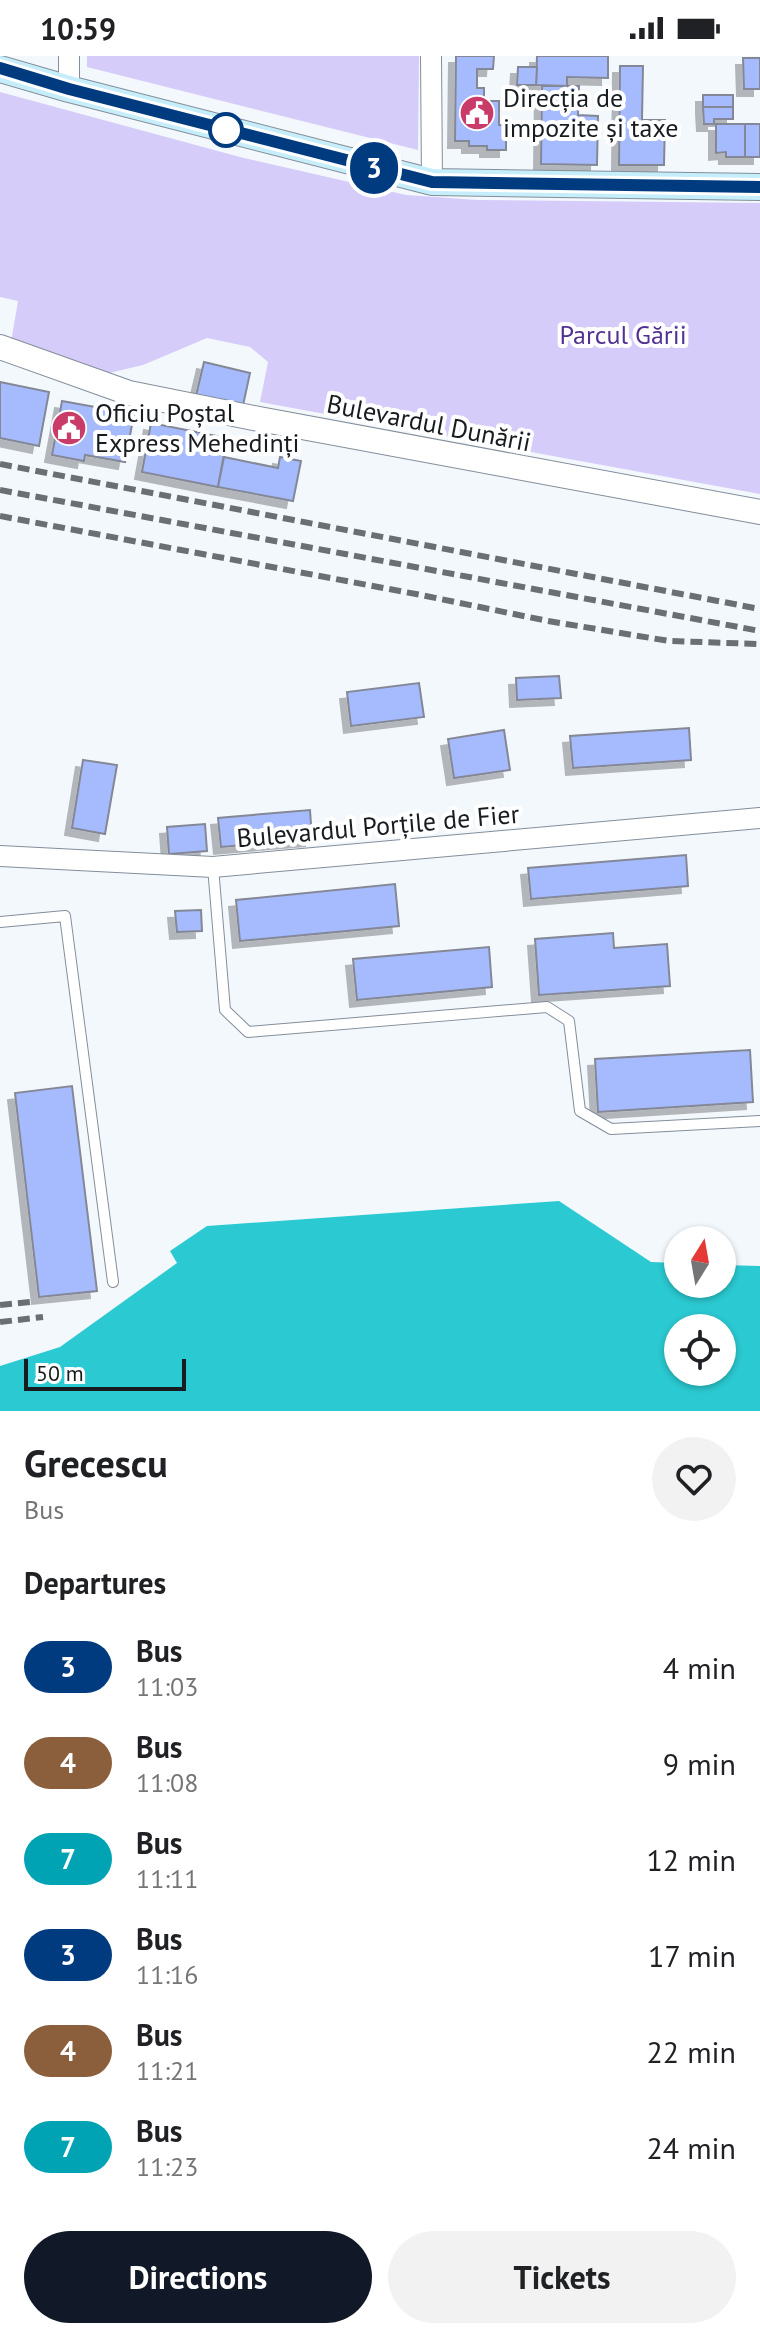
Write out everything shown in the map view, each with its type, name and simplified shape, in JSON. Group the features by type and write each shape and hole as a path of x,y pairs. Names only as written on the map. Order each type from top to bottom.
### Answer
{"main road":[{"path":"0,69 432,182 760,187"}],"street":[{"path":"69,56 69,89"},
{"path":"431,56 432,182"},
{"name":"Bulevardul Dunării","path":"0,347 129,393 760,512"},
{"name":"Bulevardul Porțile de Fier","path":"0,856 213,867 760,818"}],"lane":[{"path":"213,867 225,1010 248,1032 547,1007 569,1021 580,1111 611,1129 760,1121"},
{"path":"0,922 65,916 113,1282"}],"green space":[{"path":"87,56 419,56 418,150 87,67"},
{"name":"Parcul Gării","path":"0,92 240,157 406,195 477,200 760,203 760,494 260,402 268,362 250,347 207,338 143,365 105,374 11,342 18,301 0,297"}],"water":[{"path":"559,1201 651,1262 664,1262 664,1298 736,1298 736,1265 760,1266 760,1411 0,1411 0,1366 60,1347 177,1263 170,1251 207,1226"}],"building":[{"name":"Direcția de impozite și taxe","path":"456,56 494,56 493,69 477,69 477,88 484,88 484,101 499,101 499,125 506,126 506,150 487,150 487,146 469,146 469,141 455,141"},
{"path":"537,56 608,56 608,78 567,77 567,86 536,85"},
{"path":"743,58 760,58 760,89 744,89"},
{"path":"620,66 643,66 642,120 665,120 664,165 619,165"},
{"path":"518,67 537,67 536,85 517,85"},
{"path":"542,86 579,86 578,115 598,116 597,165 541,164"},
{"path":"703,95 733,95 733,107 703,107"},
{"path":"703,107 733,107 733,119 714,119 714,124 704,124"},
{"path":"716,124 745,124 745,157 726,157 726,152 716,153"},
{"path":"745,124 760,124 760,157 745,157"},
{"path":"204,362 250,373 242,410 195,400"},
{"path":"0,382 49,392 39,446 0,438"},
{"path":"62,401 134,414 125,462 85,455 84,461 52,455"},
{"path":"151,423 227,438 218,487 142,472"},
{"path":"224,457 278,468 280,457 301,461 293,501 218,487"},
{"path":"559,676 561,698 517,700 516,678"},
{"path":"419,683 424,717 351,726 347,692"},
{"path":"689,728 691,760 573,768 570,736"},
{"path":"504,730 510,770 454,778 448,739"},
{"path":"83,760 117,765 105,834 72,828"},
{"path":"310,810 312,839 221,847 218,818"},
{"path":"205,824 207,851 169,854 167,827"},
{"path":"686,855 688,886 531,899 528,868"},
{"path":"395,884 399,926 240,941 236,900"},
{"path":"201,910 202,931 177,932 175,911"},
{"path":"613,933 614,948 667,944 670,986 539,995 535,939"},
{"path":"489,947 492,987 357,1000 353,959"},
{"path":"750,1050 753,1102 598,1112 595,1059"},
{"path":"72,1086 97,1291 39,1297 15,1093"}],"railway":[{"path":"0,464 760,609"},
{"path":"0,490 760,631"},
{"path":"0,516 548,621 669,641 760,644"},
{"path":"0,1305 30,1302"},
{"path":"0,1322 43,1317"}],"bus line":[{"name":"3","path":"0,68 69,89 432,182 760,187"}],"place":[{"name":"Direcția de impozite și taxe","path":"477,113"},
{"name":"Oficiu Poștal Express Mehedinți","path":"69,428"}]}
